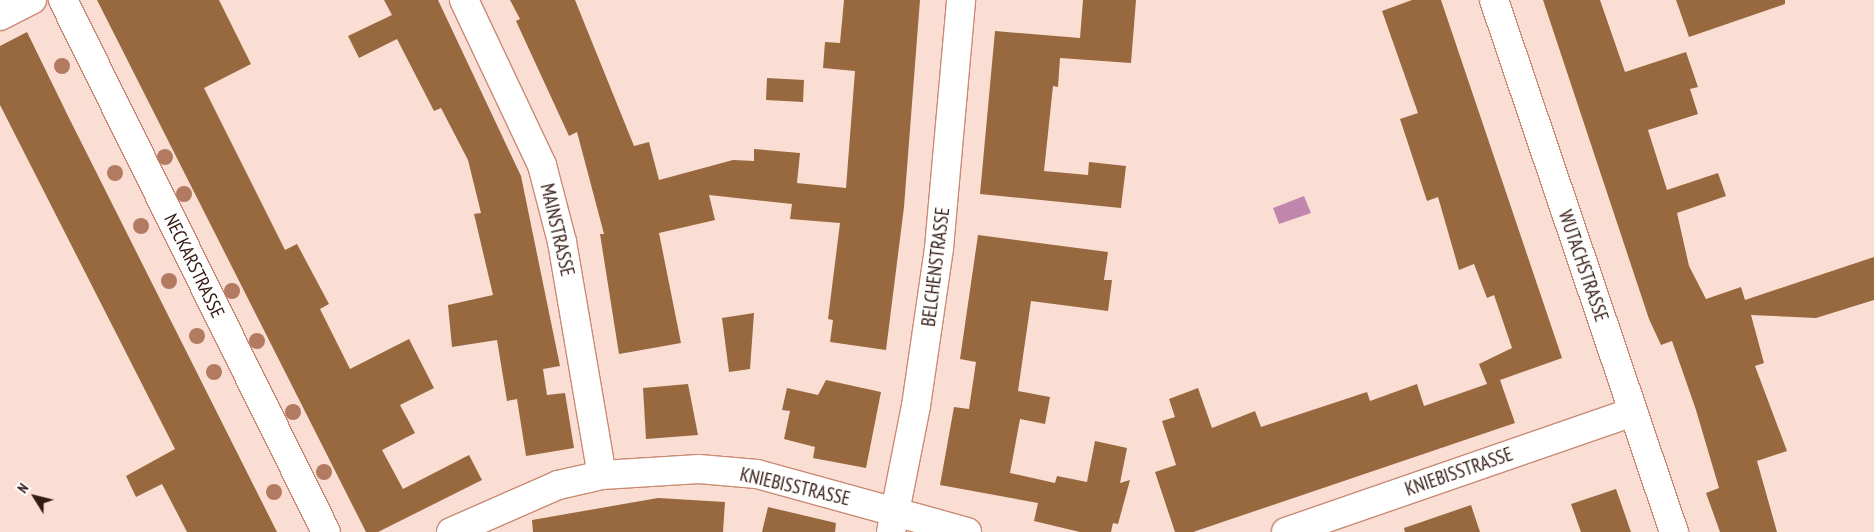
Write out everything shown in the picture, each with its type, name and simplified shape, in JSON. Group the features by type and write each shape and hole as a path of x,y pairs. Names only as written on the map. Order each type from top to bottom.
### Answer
{"street":[{"path":"0,16 32,0"},
{"name":"NECKARSTRASSE","path":"63,0 326,532"},
{"name":"MAINSTRASSE","path":"464,0 545,174 562,242 602,476"},
{"name":"BELCHENSTRASSE","path":"894,522 939,248 961,0"},
{"name":"WUTACHSTRASSE","path":"1494,0 1674,532"},
{"name":"KNIEBISSTRASSE","path":"1286,532 1632,412"},
{"name":"KNIEBISSTRASSE","path":"451,532 558,485 602,476 665,469 757,474 894,522 967,532"}],"shaded area":[{"path":"1304,196 1311,213 1279,224 1273,208"}],"building":[{"path":"97,0 219,0 251,64 204,88 285,250 297,244 329,304 320,309 350,369 409,339 434,388 400,405 415,433 382,450 403,489 469,455 482,480 378,532 366,532"},
{"path":"384,0 438,0 521,176 560,366 543,369 547,395 565,393 574,448 526,456 517,399 507,401 497,340 452,347 448,305 493,295 474,214 481,213 468,160 441,108 434,111 397,39 359,58 348,36 392,15"},
{"path":"510,0 575,0 634,146 649,142 659,180 733,160 754,161 754,149 800,153 797,183 846,188 855,71 823,68 825,42 840,43 844,0 920,0 904,207 886,350 830,342 833,320 828,319 840,223 790,219 792,204 709,195 715,220 659,233 681,343 619,354 600,234 604,234 577,132 569,136 516,21 520,19"},
{"path":"1083,0 1136,0 1131,63 1060,58 1058,87 1053,86 1044,171 1088,175 1089,162 1126,166 1121,208 980,194 995,31 1080,38"},
{"path":"1412,0 1441,0 1562,358 1500,380 1515,423 1193,532 1175,532 1155,472 1176,465 1162,421 1175,417 1169,399 1198,388 1212,428 1255,411 1261,427 1367,392 1370,401 1417,384 1424,406 1487,384 1479,364 1512,348 1494,295 1487,298 1474,264 1459,270 1438,197 1427,201 1400,119 1418,113 1382,11"},
{"path":"1543,0 1600,0 1625,72 1686,52 1698,87 1690,89 1698,114 1648,130 1667,190 1718,173 1726,196 1677,213 1689,266 1706,299 1741,287 1745,300 1874,257 1874,300 1816,318 1751,315 1764,363 1755,366 1787,451 1757,461 1777,532 1720,532 1706,493 1719,488 1696,410 1672,341 1661,345 1649,319"},
{"path":"1676,0 1785,0 1785,4 1689,37"},
{"path":"27,32 277,532 187,532 162,484 136,497 126,476 175,449 0,105 0,46"},
{"path":"767,78 804,80 803,102 766,100"},
{"path":"978,235 1108,252 1104,280 1112,280 1108,311 1031,301 1018,391 1050,397 1045,424 1020,419 1010,473 1055,483 1057,476 1087,482 1095,441 1127,448 1120,483 1130,480 1118,524 1113,523 1111,532 1080,532 1034,521 1038,503 940,485 954,407 969,409 976,362 960,359"},
{"path":"754,313 750,369 729,372 722,318"},
{"path":"826,380 881,392 866,468 813,458 815,447 784,439 790,411 782,410 787,388 818,395"},
{"path":"688,384 698,435 646,439 643,388"},
{"path":"1616,489 1631,532 1581,532 1571,504"},
{"path":"658,498 725,502 723,532 533,532 532,520"},
{"path":"1471,505 1480,532 1405,532 1404,528"},
{"path":"768,507 836,523 835,532 762,532"}]}
